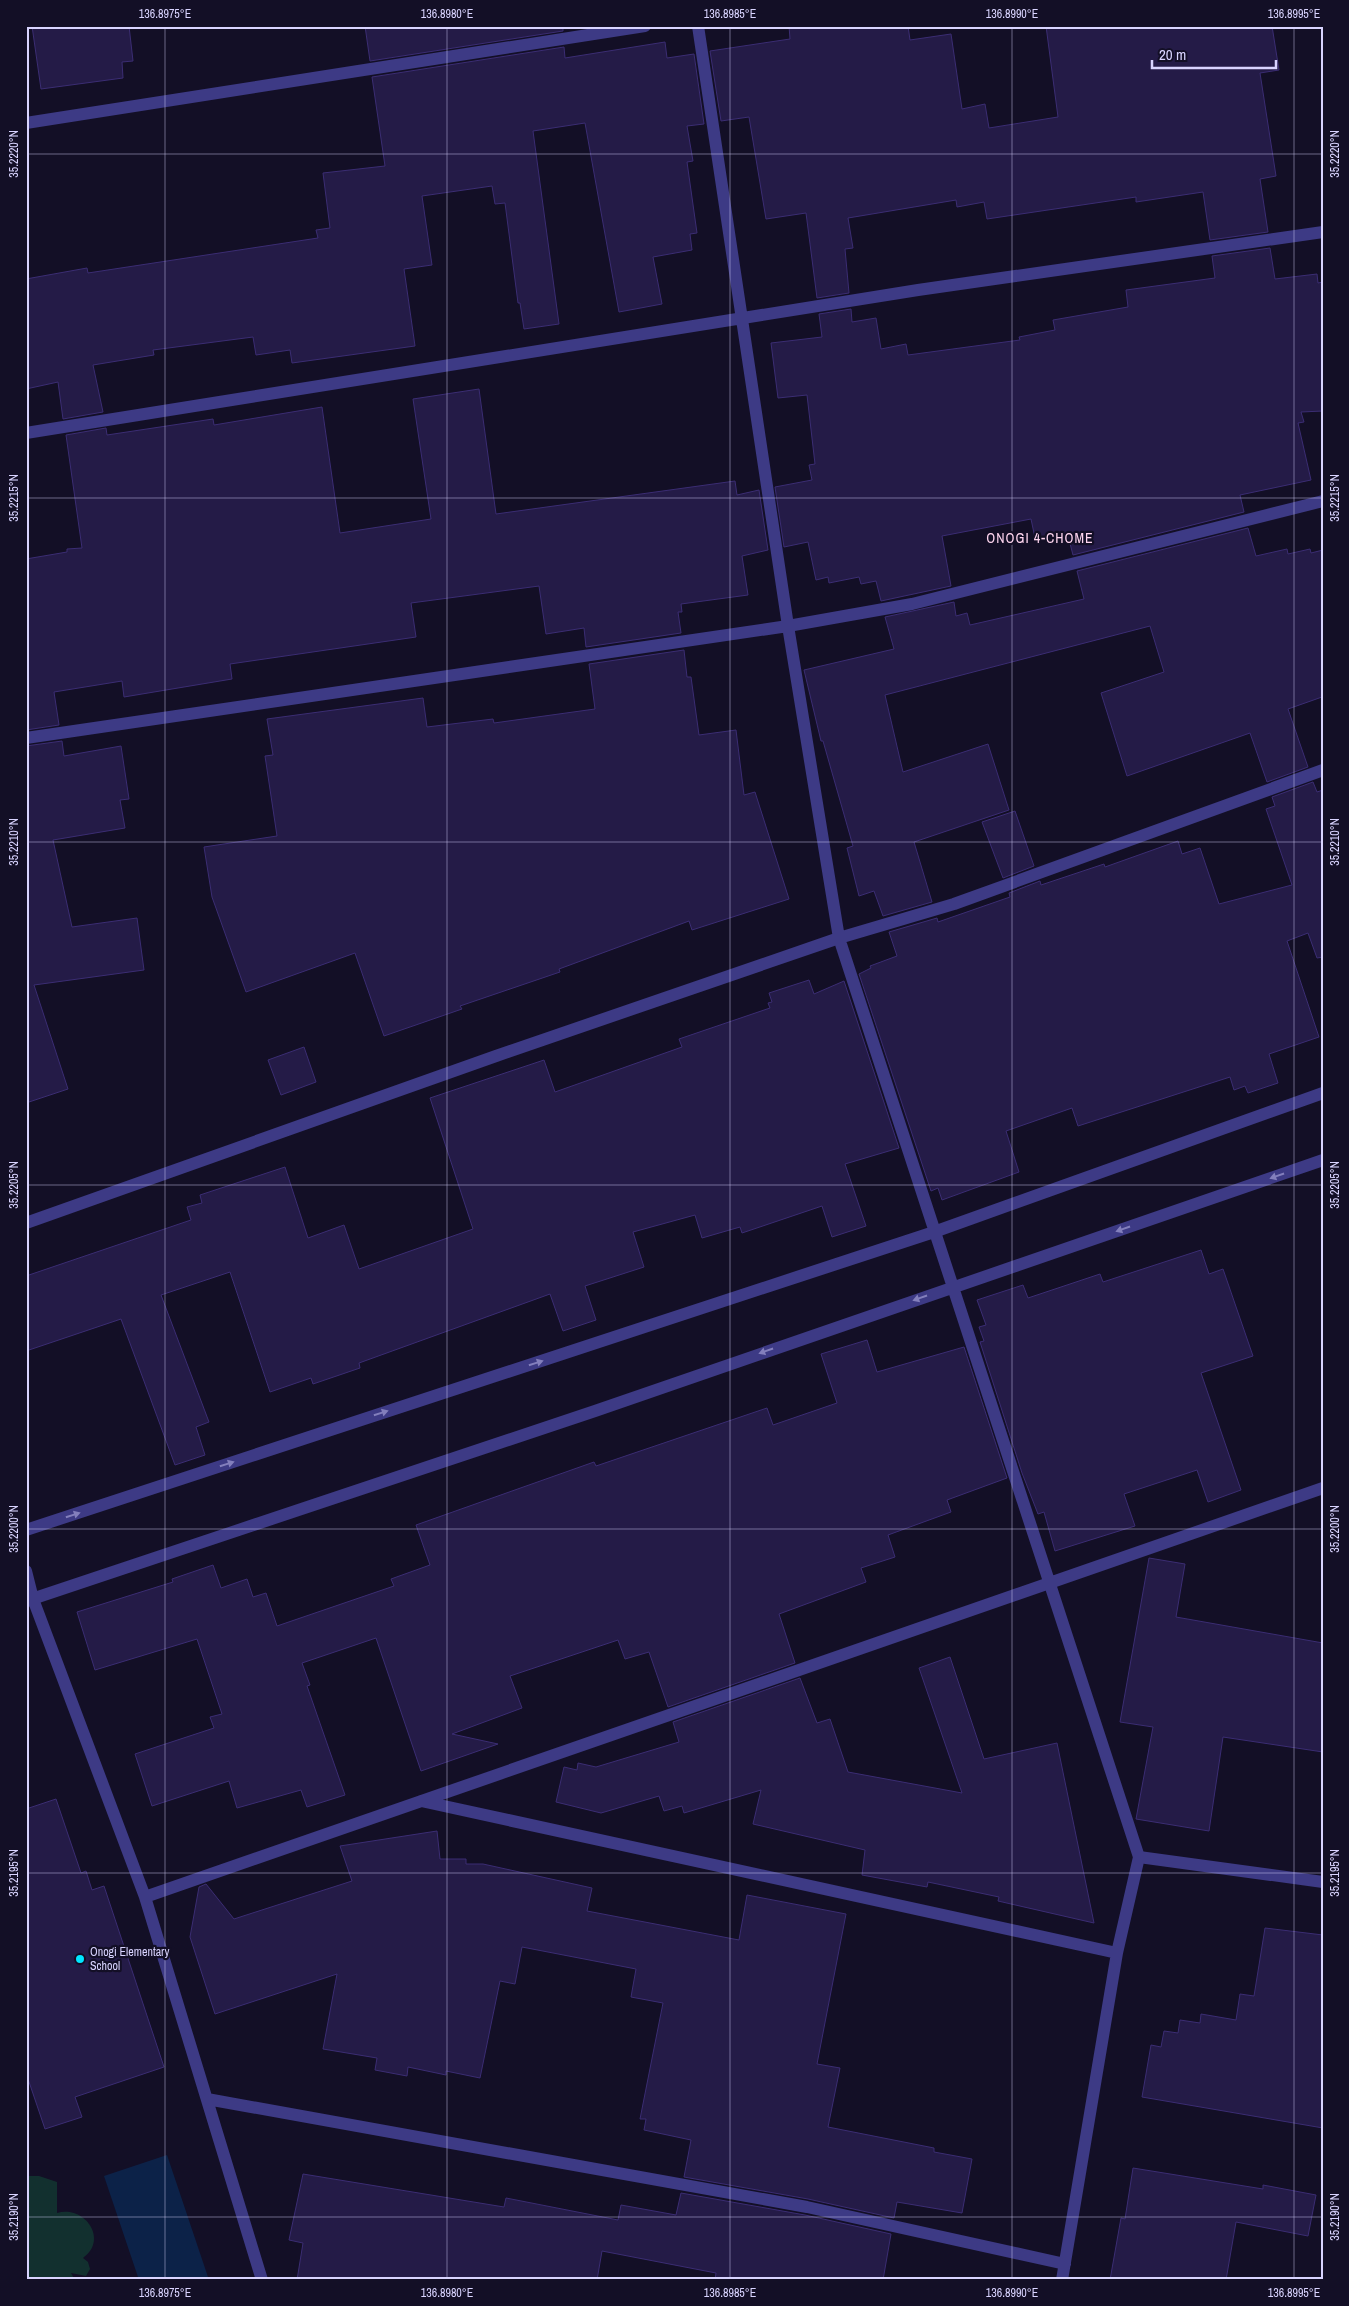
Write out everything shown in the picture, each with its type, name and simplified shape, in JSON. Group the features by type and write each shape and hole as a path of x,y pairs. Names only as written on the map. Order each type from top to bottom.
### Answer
{"street":[{"path":"26,123 644,26"},
{"path":"698,26 740,319 839,938 1139,1857 1117,1953 1062,2280"},
{"path":"26,434 918,290 1323,232"},
{"path":"26,738 788,626 912,604 1323,501"},
{"path":"26,1223 496,1056 839,938 954,904 1323,770"},
{"path":"26,1530 934,1232 1323,1093"},
{"path":"30,1600 548,1427 1323,1160"},
{"path":"145,1897 1323,1488"},
{"path":"26,1571 30,1600 145,1897 262,2280"},
{"path":"421,1801 1117,1953"},
{"path":"1139,1857 1323,1882"},
{"path":"207,2100 797,2206 1065,2264"}],"green space":[{"path":"26,2176 39,2176 57,2182 57,2213 77,2214 90,2226 94,2234 94,2242 90,2251 83,2258 88,2262 90,2269 86,2276 71,2273 75,2280 26,2280"}],"water":[{"path":"167,2155 209,2280 139,2280 104,2176"}],"building":[{"path":"32,26 129,26 133,61 122,62 123,78 41,89"},
{"path":"365,26 563,26 563,31 370,61"},
{"path":"789,26 908,26 910,40 951,34 962,109 985,104 989,128 1058,117 1046,26 1272,26 1279,70 1260,73 1276,176 1260,179 1268,232 1210,240 1203,192 1136,202 1136,197 987,219 984,202 957,207 956,200 848,218 853,248 845,249 849,293 817,298 806,213 766,219 749,117 721,121 710,51 790,39"},
{"path":"665,42 667,58 694,54 704,124 687,126 693,161 687,162 697,233 690,234 692,250 653,257 662,304 619,312 585,123 533,131 559,324 524,329 520,303 518,303 505,203 495,204 492,186 422,196 432,265 404,269 415,346 292,363 290,350 256,355 253,337 153,350 154,355 93,365 103,412 63,419 58,382 26,389 26,279 87,268 88,273 318,238 316,230 330,228 323,173 385,166 372,77 564,47 565,58"},
{"path":"1270,248 1275,279 1317,274 1318,283 1323,282 1323,411 1301,412 1304,422 1298,423 1311,480 1240,495 1244,512 1073,555 1067,532 1035,538 1031,519 942,536 951,586 881,601 876,581 861,584 859,577 829,583 828,577 816,580 808,542 784,547 775,487 812,480 809,465 815,464 807,395 778,398 771,343 822,337 819,314 851,309 852,322 876,318 881,349 906,344 908,355 1020,340 1019,337 1055,330 1053,320 1128,307 1126,290 1215,278 1212,256"},
{"path":"479,389 496,514 735,481 737,495 759,490 768,550 742,556 748,595 681,604 682,612 678,612 681,633 586,647 584,628 546,634 539,586 411,603 416,637 230,664 232,679 124,697 122,681 54,692 59,725 26,730 26,559 67,552 67,549 82,548 66,435 106,428 107,435 213,419 214,425 322,407 340,533 431,519 413,399"},
{"path":"1248,528 1256,556 1287,549 1288,554 1310,549 1311,553 1323,550 1322,697 1288,709 1308,767 1267,782 1250,733 1127,776 1101,693 1164,672 1150,626 885,695 903,772 988,744 1009,810 914,842 932,902 883,916 874,891 859,896 847,848 853,846 823,741 821,741 804,670 894,649 885,617 954,602 956,616 967,613 970,625 1084,599 1077,571"},
{"path":"684,650 687,677 691,677 699,735 736,730 744,795 755,792 789,899 692,930 689,921 559,969 560,972 460,1006 462,1009 384,1036 355,953 246,992 212,897 204,847 277,836 265,756 273,755 267,719 423,698 427,727 493,719 494,723 595,709 589,664"},
{"path":"62,741 64,756 121,746 129,799 120,800 125,828 53,840 72,927 137,918 144,970 34,985 68,1089 26,1103 26,746"},
{"path":"1313,782 1317,792 1323,790 1323,957 1317,958 1308,933 1287,941 1319,1037 1269,1054 1278,1083 1248,1093 1245,1086 1234,1090 1230,1077 1078,1126 1072,1108 1006,1131 1019,1172 942,1200 938,1188 931,1191 859,974 871,968 870,966 897,956 889,932 937,918 938,922 1010,897 1009,893 1040,881 1041,885 1104,864 1105,867 1178,841 1182,854 1200,848 1219,904 1292,885 1266,809 1275,806 1272,797"},
{"path":"1015,811 1034,866 1003,878 982,822"},
{"path":"809,980 814,994 844,981 899,1148 845,1164 866,1226 832,1237 822,1206 742,1233 740,1227 702,1238 695,1215 633,1232 644,1267 585,1286 596,1320 563,1331 550,1294 359,1363 360,1368 313,1384 311,1378 270,1392 230,1272 161,1295 209,1422 196,1427 205,1455 175,1465 121,1319 26,1351 26,1276 191,1220 187,1207 202,1203 200,1195 285,1167 308,1238 344,1225 359,1269 473,1229 430,1098 544,1060 555,1092 682,1047 679,1039 770,1008 768,1003 772,1002 769,993"},
{"path":"304,1047 316,1082 281,1095 268,1060"},
{"path":"1201,1250 1209,1274 1223,1269 1253,1356 1201,1373 1241,1490 1208,1502 1197,1470 1124,1494 1135,1526 1055,1551 1044,1512 1038,1514 1022,1473 980,1342 984,1341 979,1327 986,1325 977,1300 1023,1285 1028,1298 1100,1274 1103,1282"},
{"path":"867,1340 877,1372 964,1347 1007,1478 947,1500 951,1512 888,1535 895,1557 861,1568 866,1582 779,1614 795,1663 668,1707 649,1652 625,1659 618,1640 510,1676 522,1708 452,1734 498,1744 421,1771 376,1638 302,1663 310,1685 307,1686 345,1795 307,1807 301,1790 237,1808 229,1781 152,1806 135,1754 214,1728 210,1717 222,1714 197,1639 95,1670 77,1612 173,1582 172,1579 213,1565 221,1588 247,1579 253,1597 266,1593 277,1626 394,1586 391,1579 430,1565 416,1525 594,1462 596,1466 767,1408 773,1425 837,1403 821,1354"},
{"path":"1149,1558 1185,1564 1176,1617 1323,1643 1323,1752 1223,1737 1209,1831 1136,1819 1153,1727 1120,1722"},
{"path":"950,1657 984,1759 1057,1743 1094,1923 998,1901 999,1897 928,1882 927,1887 862,1875 865,1850 753,1824 761,1790 684,1813 682,1806 664,1811 659,1796 601,1813 556,1802 564,1767 577,1770 578,1763 596,1767 679,1742 673,1722 800,1678 817,1723 830,1719 848,1772 962,1793 919,1668"},
{"path":"56,1799 81,1873 86,1871 92,1890 104,1886 164,2067 75,2097 82,2117 45,2129 26,2073 26,1809"},
{"path":"437,1831 440,1859 466,1859 466,1864 483,1864 592,1888 587,1911 739,1940 747,1895 846,1914 817,2064 840,2068 828,2127 934,2148 934,2152 972,2159 962,2213 897,2202 894,2218 808,2199 684,2177 691,2140 644,2130 646,2119 640,2119 663,2003 631,1997 636,1969 522,1947 515,1984 500,1981 480,2078 446,2071 446,2075 408,2067 407,2076 375,2070 377,2058 323,2049 337,1974 215,2014 190,1937 199,1887 206,1884 234,1919 352,1881 340,1846"},
{"path":"1265,1928 1323,1935 1323,2128 1142,2097 1151,2045 1161,2047 1164,2031 1178,2033 1180,2020 1200,2023 1201,2014 1236,2020 1240,1994 1254,1996"},
{"path":"1133,2168 1263,2189 1263,2185 1316,2195 1308,2236 1236,2222 1226,2280 1110,2280 1121,2218 1125,2219"},
{"path":"303,2174 504,2207 506,2198 618,2220 621,2205 676,2215 681,2193 805,2215 891,2234 883,2280 715,2280 716,2273 602,2251 597,2280 297,2280 303,2243 289,2240"}],"place":[{"name":"Onogi Elementary School","path":"80,1959"}],"district":[{"name":"ONOGI 4-CHOME","path":"1040,538"}]}
